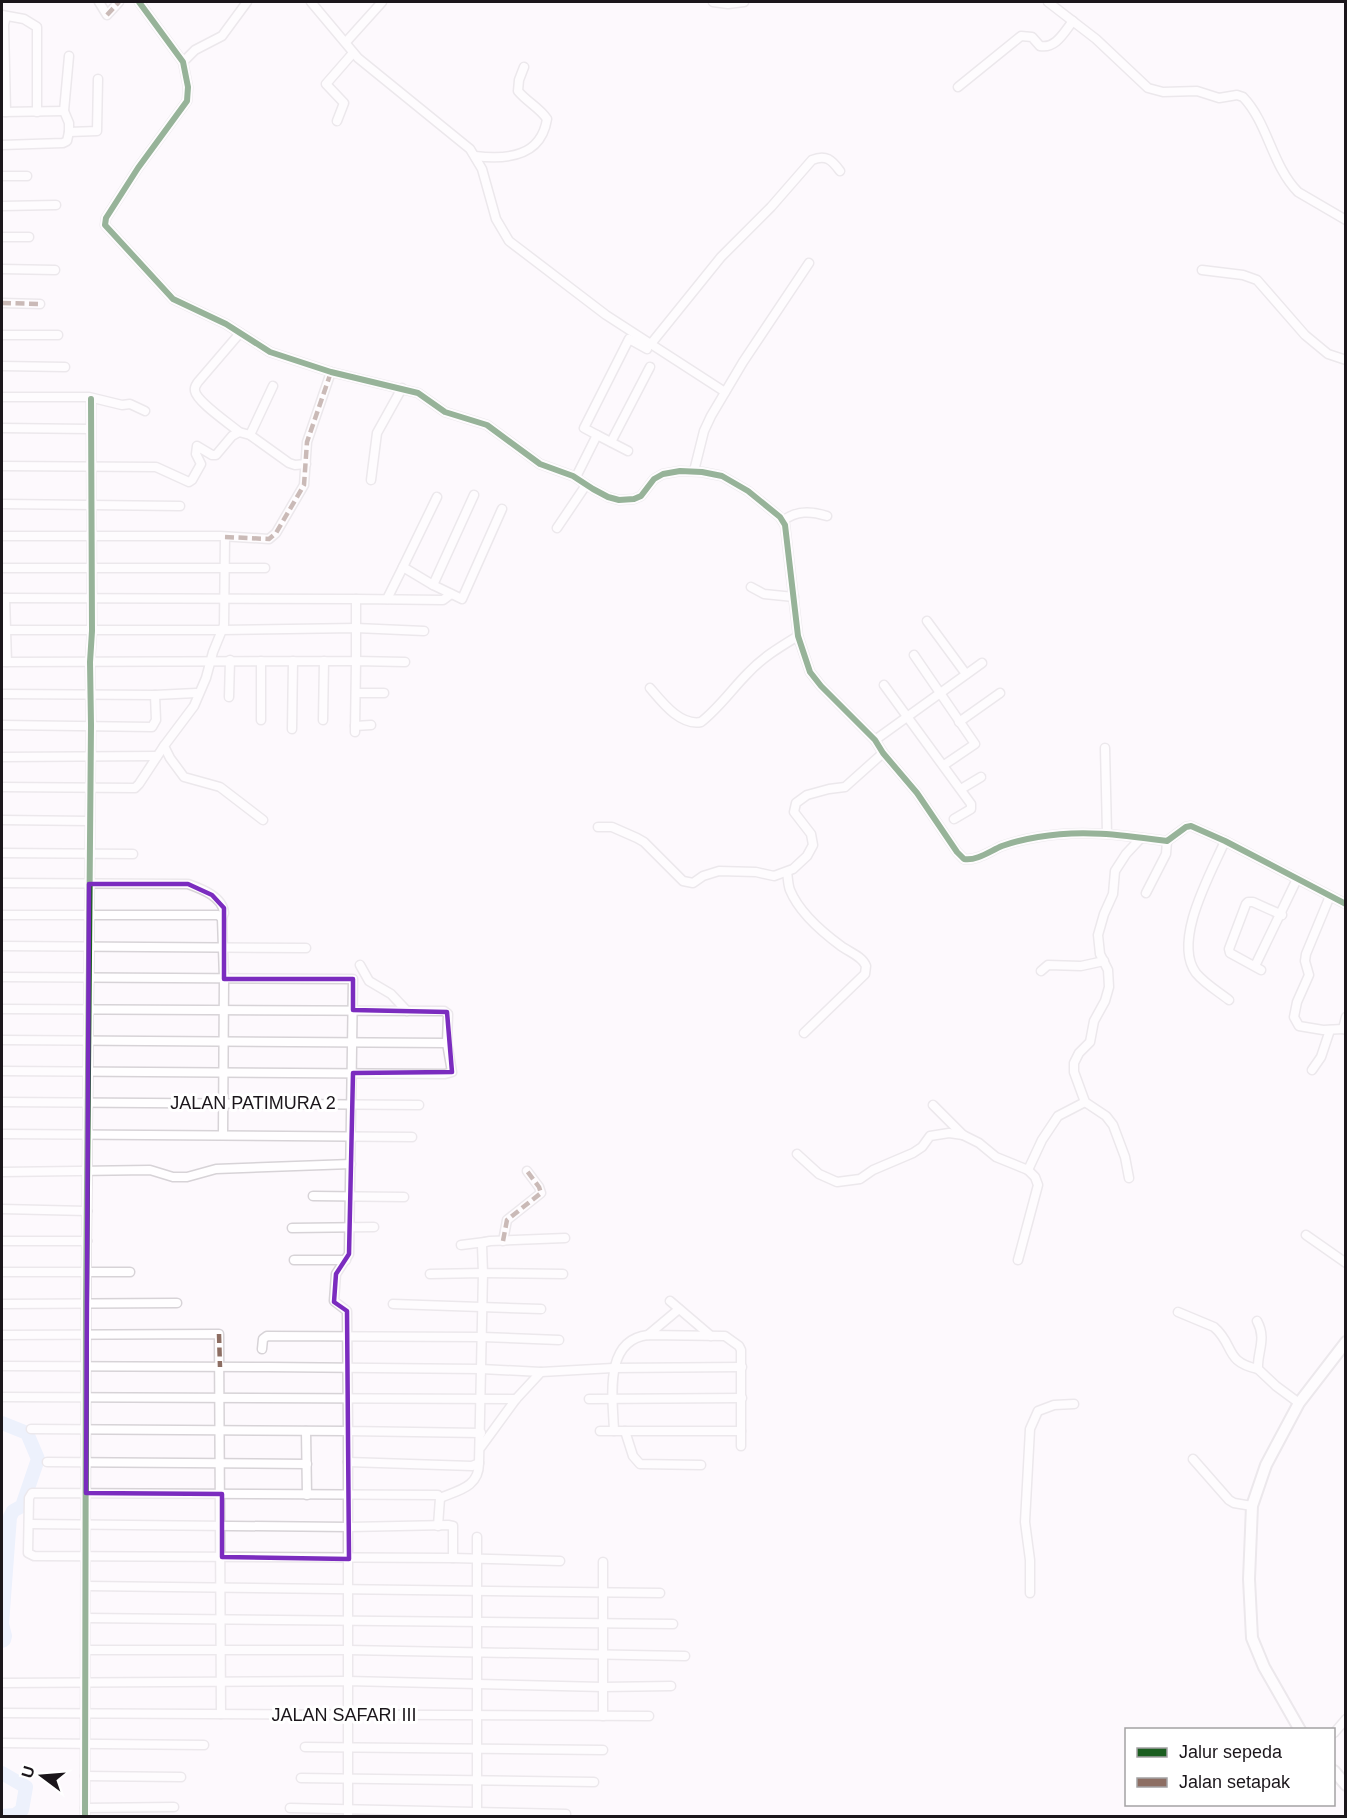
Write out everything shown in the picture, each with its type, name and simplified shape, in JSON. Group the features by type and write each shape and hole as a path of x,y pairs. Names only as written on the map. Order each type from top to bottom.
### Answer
{"street":[{"path":"99,2 107,15 119,2"},
{"path":"139,2 183,62 188,87 184,107 138,168 106,218 105,225 173,299 226,324 270,352 331,372 402,388 421,395 445,412 487,425 540,464 576,477 608,497 628,500 640,496 650,483 663,474 694,471 716,474 748,491 783,521 789,551 798,636 810,672 875,740 883,753 917,793 964,859 975,858 1004,845 1038,837 1083,832 1167,841 1186,827 1191,826 1225,841 1346,904"},
{"path":"183,62 195,50 222,36 246,2"},
{"path":"311,2 353,53 464,143 475,156 482,169 496,219 509,242 649,347 724,392"},
{"path":"346,42 382,2"},
{"path":"713,2 728,4 744,2"},
{"path":"1048,2 1096,39 1143,86 1151,90 1197,92 1219,98 1238,95 1243,97 1263,130 1283,173 1293,187 1346,220"},
{"path":"37,112 38,29 33,23 24,19 4,15 4,112 37,112 64,111"},
{"path":"958,87 1021,36 1032,37 1040,46 1051,46 1073,21"},
{"path":"337,121 344,103 326,84 353,53"},
{"path":"2,145 67,141 69,123 64,111 69,56"},
{"path":"475,156 496,159 511,156 529,150 538,143 542,136 547,119 518,91 524,67"},
{"path":"69,132 97,131 98,79"},
{"path":"649,347 721,257 771,207 812,160 820,156 826,157 833,161 840,171"},
{"path":"2,176 27,176"},
{"path":"2,206 56,205"},
{"path":"2,237 29,237"},
{"path":"694,471 704,431 724,392 809,263"},
{"path":"2,269 55,270"},
{"path":"1202,270 1243,275 1257,280 1305,335 1328,354 1346,360"},
{"path":"2,303 40,304"},
{"path":"240,333 198,382 196,394 239,432 249,435 289,463 306,464"},
{"path":"2,335 58,335"},
{"path":"628,451 584,428 629,339 649,347"},
{"path":"2,366 65,367"},
{"path":"611,442 650,367"},
{"path":"2,536 268,539 276,533 304,485 307,442 331,372"},
{"path":"249,435 273,386"},
{"path":"371,480 376,435 402,388"},
{"path":"2,397 91,399 122,405 130,404 145,411"},
{"path":"91,399 92,631 86,1304 85,1812 174,1807"},
{"path":"2,428 90,429"},
{"path":"2,466 156,467 191,481 201,464 196,454 197,446 216,455 232,436 239,432"},
{"path":"576,477 597,435"},
{"path":"557,528 586,485"},
{"path":"433,585 474,495"},
{"path":"387,599 437,497"},
{"path":"2,504 180,506"},
{"path":"402,567 462,599 502,509"},
{"path":"783,521 799,512 827,516"},
{"path":"2,787 137,787 194,706 212,660 224,625 225,537"},
{"path":"2,568 265,568"},
{"path":"751,587 764,594 794,597"},
{"path":"405,662 212,660 4,662 6,630 3,598 443,600 451,594"},
{"path":"356,599 355,729 371,725"},
{"path":"927,621 966,674"},
{"path":"6,630 356,628 424,631"},
{"path":"650,688 673,713 687,720 701,722 757,664 772,651 798,636"},
{"path":"914,656 974,746 944,765"},
{"path":"229,697 230,660"},
{"path":"261,660 261,720"},
{"path":"292,729 293,661"},
{"path":"322,720 324,661"},
{"path":"875,740 982,663"},
{"path":"884,685 962,789 972,807 954,819"},
{"path":"2,694 196,693"},
{"path":"356,693 384,693"},
{"path":"959,722 1000,693"},
{"path":"2,725 152,727 156,720 155,695"},
{"path":"164,746 184,777 220,787 262,820"},
{"path":"1105,748 1107,833"},
{"path":"598,827 612,827 637,837 683,881 690,883 719,871 756,872 774,876 787,872 807,856 813,845 811,834 794,812 796,803 807,795 845,787 883,753"},
{"path":"2,757 157,756"},
{"path":"962,789 981,777"},
{"path":"2,820 90,821"},
{"path":"1129,1178 1125,1157 1113,1125 1106,1116 1086,1102 1074,1072 1074,1063 1079,1053 1090,1042 1094,1022 1107,995 1110,978 1100,954 1098,935 1113,894 1115,871 1126,854 1141,838"},
{"path":"1146,893 1166,854 1167,841"},
{"path":"1225,841 1192,919 1188,952 1197,974 1229,1000"},
{"path":"2,853 133,854"},
{"path":"787,872 789,889 797,903 818,928 865,962 867,971 804,1033"},
{"path":"1281,915 1253,902 1245,904 1229,949 1233,956 1258,968 1297,879"},
{"path":"2,883 188,884 212,895 222,903 224,913 222,918 224,948 223,1135"},
{"path":"1330,896 1306,954 1305,961 1309,975 1297,1002 1294,1017 1299,1026 1307,1029 1330,1030 1344,1030 1346,1017"},
{"path":"2,915 218,915 222,918"},
{"path":"2,946 306,948"},
{"path":"1041,971 1048,965 1081,966 1104,961"},
{"path":"360,965 369,981 391,994 407,1011"},
{"path":"2,977 353,980 350,1254 336,1274 334,1301 346,1311 347,1335 350,1559 347,1681 348,1813"},
{"path":"2,1009 447,1012 447,1043 452,1072 445,1074 2,1071"},
{"path":"1312,1070 1321,1057 1330,1030"},
{"path":"2,1040 447,1043"},
{"name":"JALAN PATIMURA 2","path":"2,1101 419,1105"},
{"path":"1028,1170 1042,1140 1058,1116 1086,1102"},
{"path":"933,1105 963,1135"},
{"path":"797,1154 819,1174 837,1182 860,1179 873,1170 913,1153 930,1136 949,1133 963,1135 979,1143 996,1157 1028,1170 1035,1177 1038,1185 1018,1260"},
{"path":"2,1134 412,1137"},
{"path":"2,1172 150,1170 173,1177 188,1177 216,1169 351,1164"},
{"path":"503,1241 507,1220 541,1193 527,1171"},
{"path":"313,1196 404,1197"},
{"path":"2,1209 87,1211"},
{"path":"292,1228 374,1227"},
{"path":"1306,1235 1346,1263"},
{"path":"461,1245 565,1238"},
{"path":"2,1241 87,1241"},
{"path":"440,1498 471,1486 479,1470 483,1336 482,1245 485,1242"},
{"path":"294,1260 346,1260"},
{"path":"2,1272 130,1272"},
{"path":"429,1274 563,1274"},
{"path":"670,1301 711,1336"},
{"path":"2,1304 177,1303"},
{"path":"393,1304 541,1309"},
{"path":"648,1335 679,1309"},
{"path":"1178,1312 1214,1327 1234,1358 1247,1366 1258,1369 1295,1401"},
{"path":"1257,1321 1260,1326 1262,1347 1257,1364 1258,1369"},
{"path":"2,1335 219,1334 222,1494 221,1714"},
{"path":"262,1349 263,1339 267,1335 483,1336 559,1340"},
{"path":"615,1431 613,1368 630,1340 637,1336 648,1335 725,1336 741,1350 741,1446"},
{"path":"1299,1728 1269,1676 1252,1638 1248,1506 1295,1401 1346,1342"},
{"path":"2,1366 482,1369 541,1372 613,1368 742,1368"},
{"path":"481,1447 516,1399 541,1372"},
{"path":"2,1397 516,1399"},
{"path":"589,1399 742,1398"},
{"path":"1030,1593 1030,1560 1025,1522 1030,1429 1038,1411 1053,1405 1074,1404"},
{"path":"31,1430 481,1433"},
{"path":"306,1431 307,1495"},
{"path":"600,1431 741,1431"},
{"path":"625,1431 633,1456 640,1464 701,1465"},
{"path":"1193,1459 1225,1497 1234,1503 1248,1506"},
{"path":"47,1462 308,1464"},
{"path":"348,1462 472,1466 479,1464"},
{"path":"440,1498 434,1494 30,1494 28,1554 30,1556 453,1558 560,1561"},
{"path":"438,1526 440,1498"},
{"path":"30,1524 453,1526 453,1558"},
{"path":"477,1537 477,1814"},
{"path":"603,1562 603,1716"},
{"path":"87,1586 660,1593"},
{"path":"86,1618 673,1624"},
{"path":"86,1650 348,1650 685,1656"},
{"path":"2,1683 347,1681 603,1687 670,1686"},
{"name":"JALAN SAFARI III","path":"2,1713 649,1716"},
{"path":"1335,1732 1346,1719"},
{"path":"2,1743 204,1745"},
{"path":"305,1747 603,1750"},
{"path":"1335,1772 1346,1785"},
{"path":"85,1776 181,1777"},
{"path":"301,1778 594,1782"},
{"path":"290,1808 348,1813 567,1814"}],"highlighted area":[{"path":"89,884 188,884 212,895 224,908 224,979 353,979 353,1010 447,1012 452,1072 353,1073 349,1254 336,1274 334,1302 347,1311 349,1559 222,1557 222,1494 86,1493"}],"waterway":[{"path":"2,1423 27,1433 38,1459 22,1506 13,1511 10,1517 2,1624 5,1636 2,1641"},
{"path":"2,1773 26,1787 22,1810 15,1815 2,1816"}],"marked path":[{"path":"107,15 119,2"},
{"path":"2,303 40,304"},
{"path":"225,537 269,539 276,533 304,485 307,442 331,372"},
{"path":"503,1241 507,1220 541,1193 527,1171"},
{"path":"219,1334 220,1367"}],"cycle path":[{"path":"139,2 183,62 188,87 187,101 138,168 106,218 105,225 173,299 226,324 270,352 331,372 418,393 445,412 487,425 540,464 573,476 608,497 619,500 634,499 641,496 654,479 663,474 680,471 722,476 748,491 780,517 785,525 798,636 810,672 875,740 883,753 917,793 964,859 979,857 1015,842 1071,833 1167,841 1186,827 1191,826 1225,841 1346,904"},
{"path":"85,1816 86,1304 92,631 91,399"}]}
